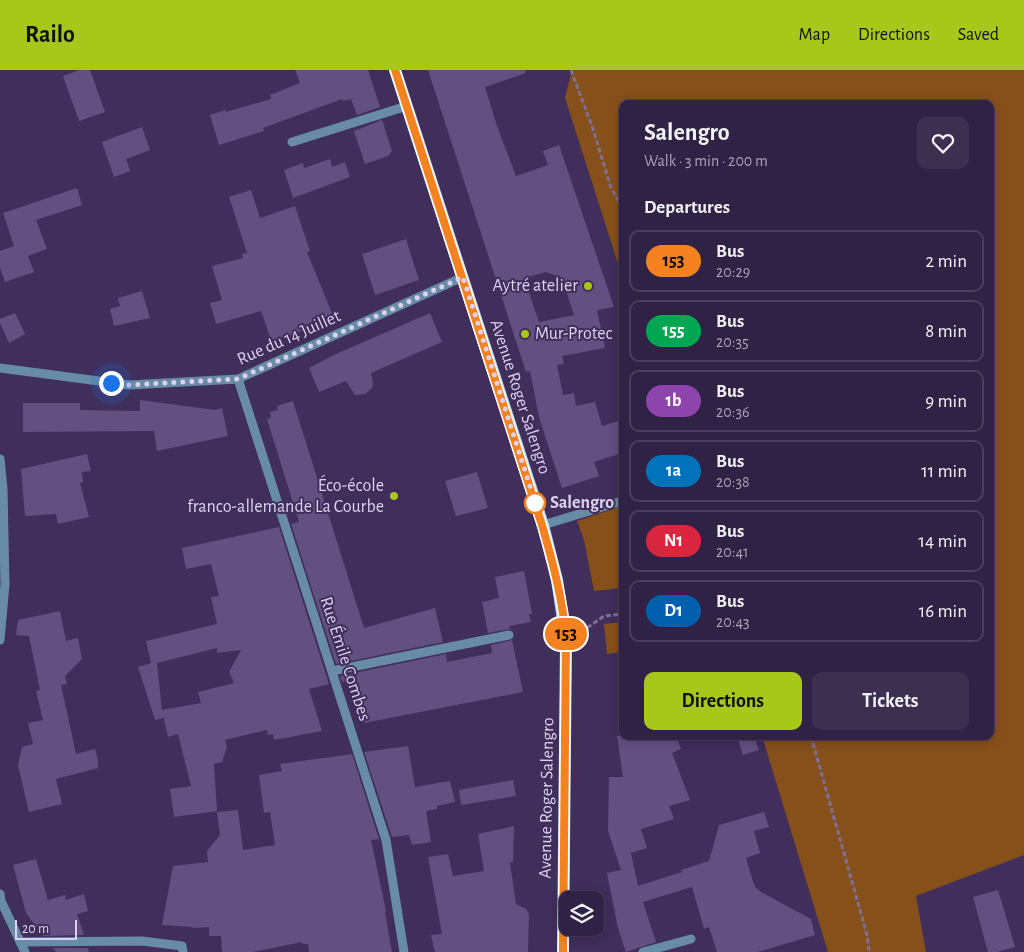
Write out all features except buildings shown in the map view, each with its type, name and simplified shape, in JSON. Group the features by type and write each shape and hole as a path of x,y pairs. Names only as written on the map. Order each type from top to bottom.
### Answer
{"main road":[{"name":"Avenue Roger Salengro","path":"395,70 542,525 557,580 566,639 563,952"}],"street":[{"path":"292,142 407,106"},
{"name":"Rue du 14 Juillet","path":"0,368 129,385 238,379 463,277"},
{"name":"Rue Émile Combes","path":"238,379 386,840 404,952"},
{"path":"0,459 3,489 5,584 0,640"},
{"path":"542,525 619,502"},
{"path":"332,671 509,635"},
{"path":"0,894 1,901 25,952"},
{"path":"643,952 691,938"},
{"path":"20,942 142,941 182,946 183,952"}],"path":[{"path":"571,70 593,129 611,188 619,201"},
{"path":"566,639 584,631 604,616 619,614"},
{"path":"811,740 867,935 868,952"}],"shaded area":[{"path":"572,70 1024,70 1024,855 916,896 926,952 828,952 763,740 994,740 994,100 619,100 619,267 565,98"},
{"path":"619,507 619,588 594,591 584,540 577,521"},
{"path":"619,622 619,652 607,654 604,624"}],"bus line":[{"name":"153","path":"395,70 542,525 557,580 566,639 563,952"}],"place":[{"name":"Aytré atelier","path":"588,286"},
{"name":"Mur-Protec","path":"525,334"},
{"name":"Éco-école franco-allemande La Courbe","path":"394,496"},
{"name":"Salengro","path":"535,503"}],"route":[{"path":"111,383 129,385 238,379 463,277 537,508 535,503"}]}
